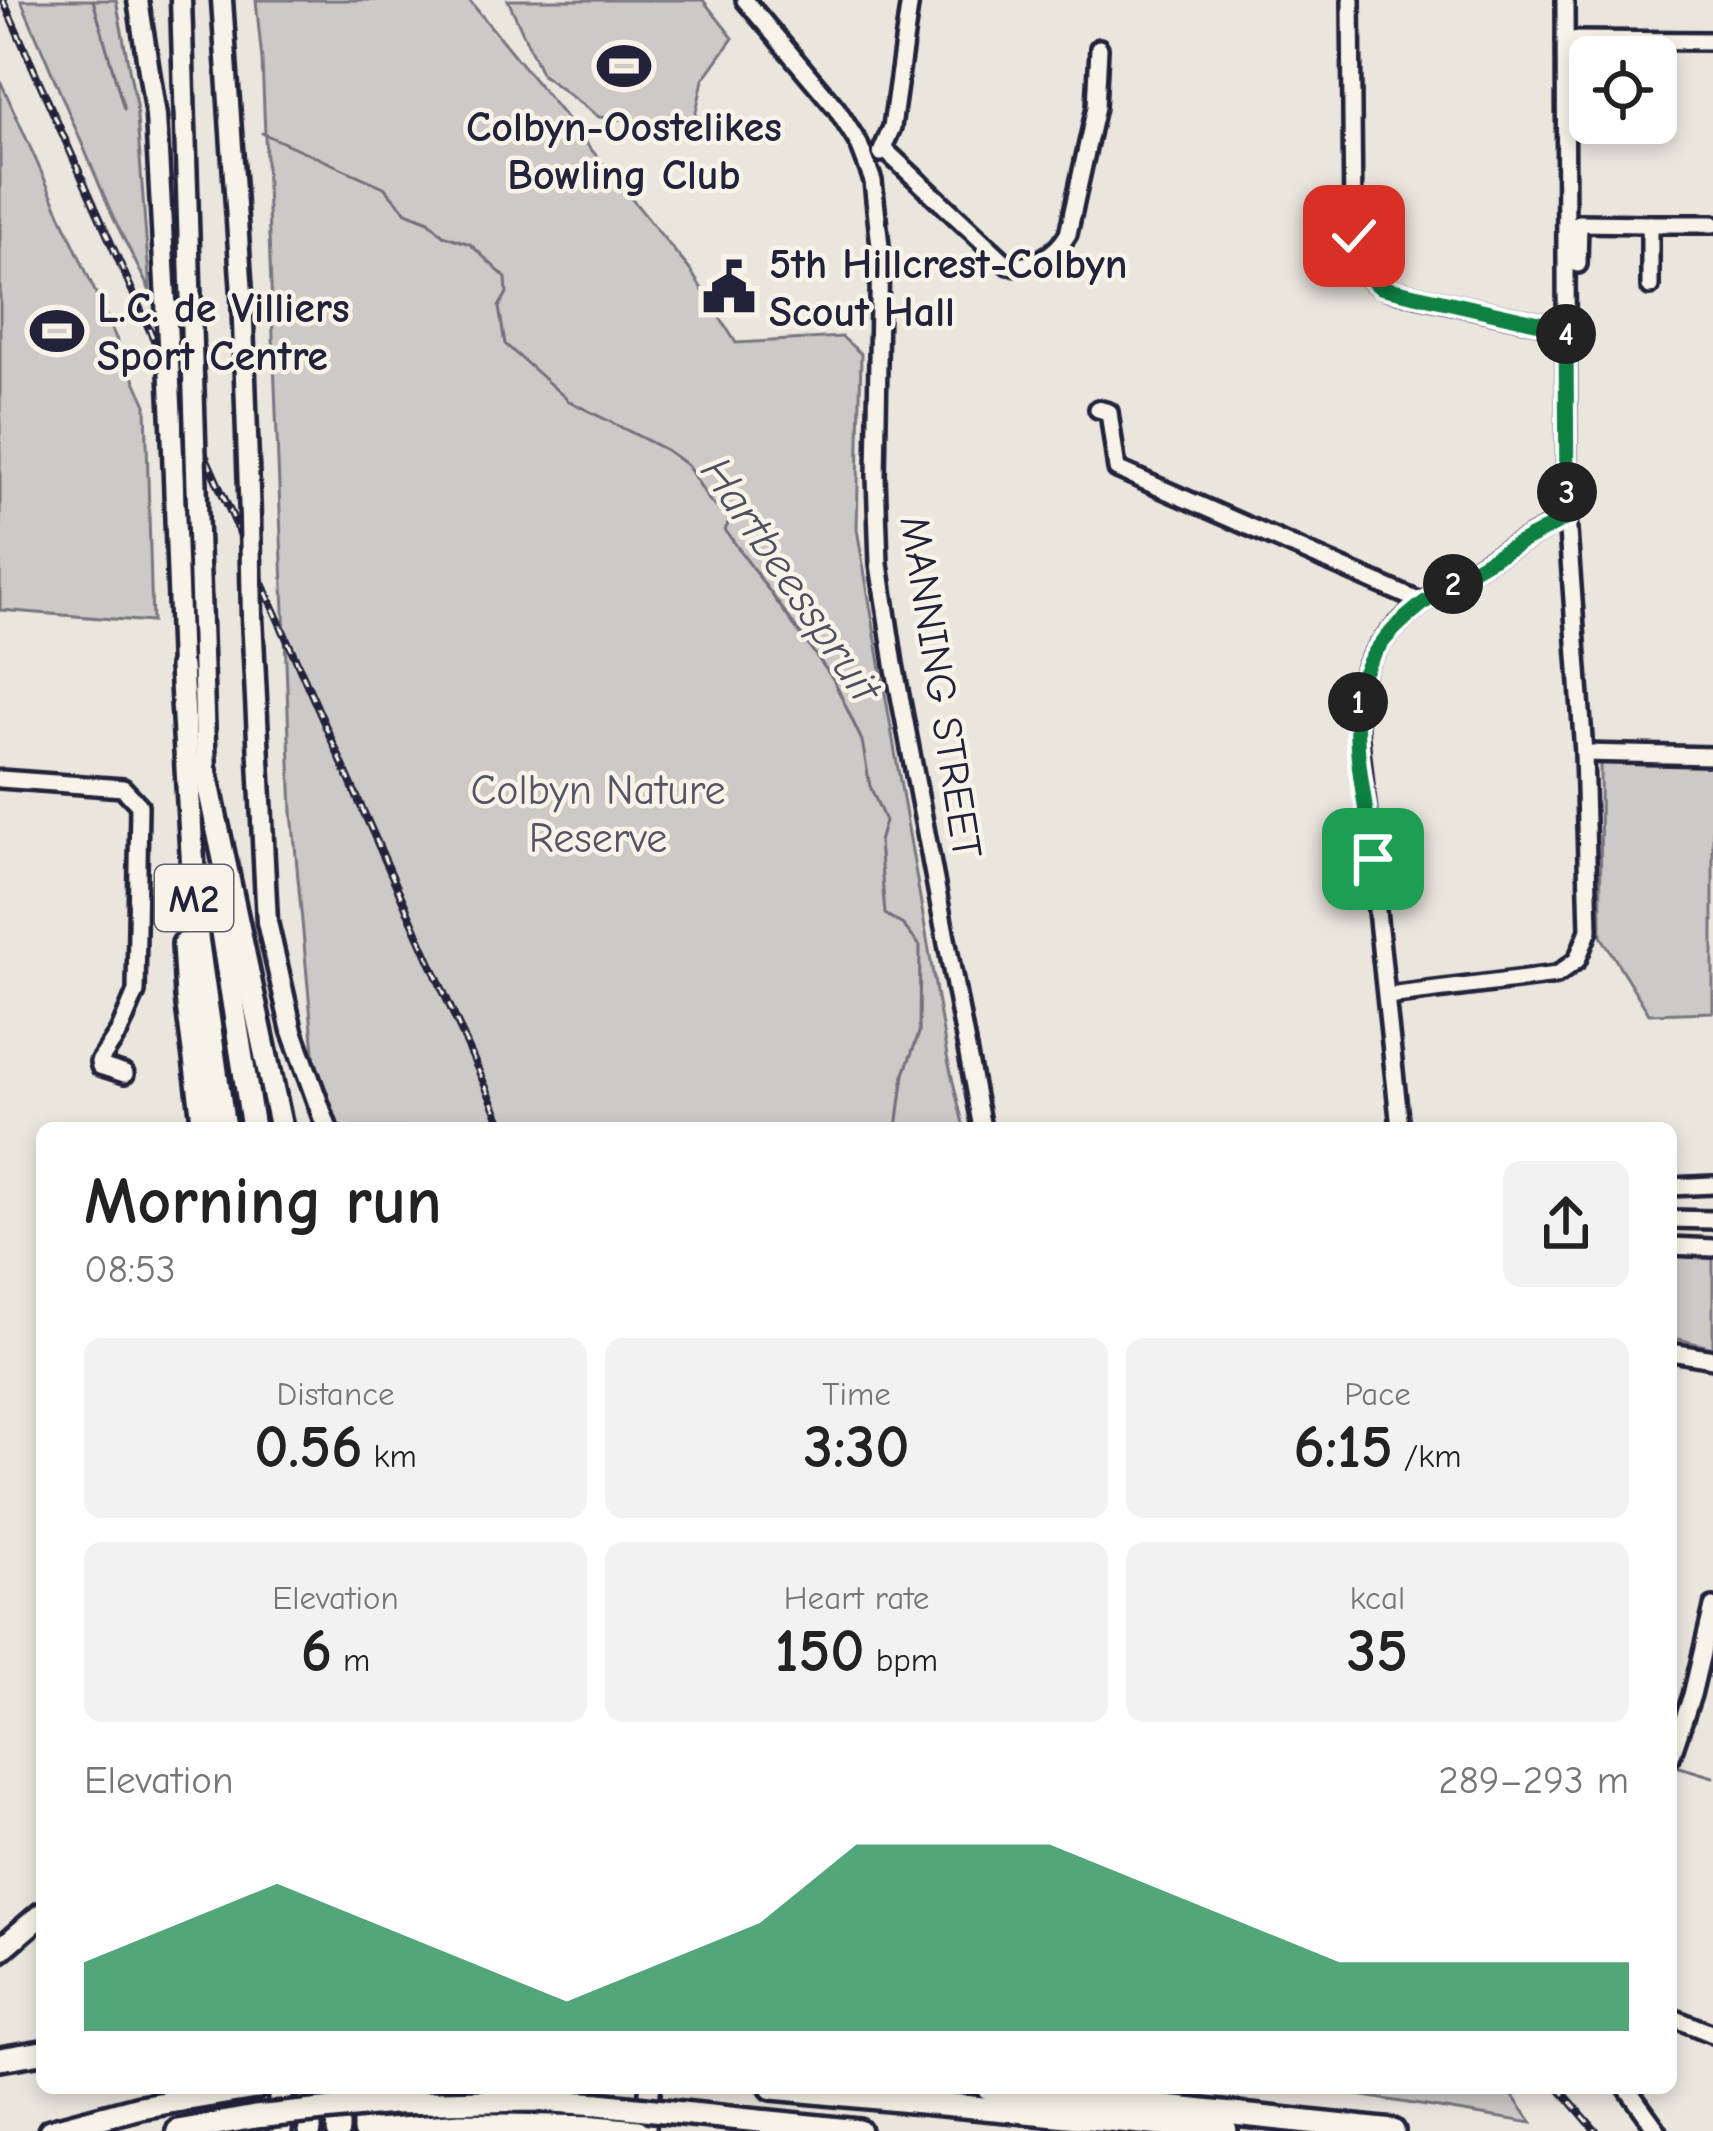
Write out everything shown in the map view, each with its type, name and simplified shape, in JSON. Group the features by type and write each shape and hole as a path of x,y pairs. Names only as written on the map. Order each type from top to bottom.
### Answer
{"highway":[{"path":"181,667 184,942 204,1122"},
{"name":"M2","path":"181,667 197,937 223,1122"},
{"path":"206,774 279,1122"},
{"name":"M2","path":"206,774 221,942 252,1122"},
{"path":"0,1950 36,1919"},
{"path":"0,2059 36,2053"},
{"path":"50,2131 140,2107 219,2094"},
{"path":"280,2094 280,2131"},
{"path":"310,2094 310,2131"},
{"path":"338,2094 338,2131"},
{"path":"365,2094 368,2129 440,2131"},
{"path":"835,2094 1226,2131"},
{"path":"1049,2094 1394,2131"},
{"path":"1079,2094 1141,2103"},
{"path":"178,2131 255,2117 392,2103 537,2100 859,2131"},
{"path":"405,2129 461,2124 639,2131"}],"main road":[{"name":"M2","path":"137,0 156,116 181,667"},
{"name":"M2","path":"181,0 206,774"},
{"path":"223,0 242,294 267,922 278,978 324,1122"},
{"path":"262,864 292,1000 336,1122"},
{"path":"638,2094 639,2131"},
{"path":"639,2131 648,2094"}],"street":[{"name":"MANNING STREET","path":"746,0 836,108 859,144 874,181 880,246 879,564 981,1122"},
{"path":"910,0 892,127 882,153 1008,265 1030,265 1059,247 1068,234 1096,106 1099,48"},
{"path":"1351,0 1353,220 1362,272 1391,290 1566,329"},
{"path":"1388,996 1546,977 1577,960 1589,930 1584,753 1567,518 1565,0"},
{"path":"1565,40 1713,41"},
{"path":"1578,264 1579,223 1713,224"},
{"path":"1650,224 1650,286"},
{"path":"1098,409 1109,412 1117,469 1421,602"},
{"path":"1399,1122 1357,722 1368,664 1421,602 1567,518"},
{"path":"1584,753 1713,756"},
{"path":"0,779 123,788 139,806 136,992 119,1032 99,1062 125,1074"},
{"path":"1677,1187 1713,1185"},
{"path":"1677,1219 1713,1220"},
{"path":"1677,1246 1713,1248"},
{"path":"1677,1353 1713,1359"},
{"path":"1677,1739 1713,1606"},
{"path":"1677,1694 1692,1695"},
{"path":"1677,2019 1713,2034"},
{"path":"1631,2094 1658,2131"}],"green space":[{"path":"21,0 116,0 136,105 150,291 114,219"},
{"name":"Colbyn Nature Reserve","path":"256,0 469,0 690,270 736,343 842,337 861,354 857,529 947,1056 963,1122 320,1122 292,813"},
{"name":"Colbyn-Oostelikes Bowling Club","path":"508,0 703,0 733,38 703,80 693,126 599,117 542,75"},
{"name":"L.C. de Villiers Sport Centre","path":"0,80 146,405 152,622 0,610"},
{"path":"1600,763 1713,763 1713,1012 1649,1014 1601,936"},
{"path":"1677,1254 1713,1257 1713,1348 1677,1339"},
{"path":"1351,2094 1511,2094 1532,2123"}],"waterway":[{"path":"93,0 124,109"},
{"name":"Hartbeesspruit","path":"262,133 384,187 406,212 429,221 443,235 470,244 506,278 507,293 499,307 505,344 569,401 687,465 709,500 730,520 725,530 833,679 862,741 870,786 885,821 879,842 885,914 903,925 920,946 919,1033 904,1074 898,1122"},
{"path":"1677,1766 1713,1777"}],"railway":[{"path":"3,0 501,1122"},
{"path":"1564,2094 1596,2131"}],"place":[{"name":"Colbyn-Oostelikes Bowling Club","path":"624,66"},
{"name":"5th Hillcrest-Colbyn Scout Hall","path":"729,287"},
{"name":"L.C. de Villiers Sport Centre","path":"57,331"}],"route":[{"path":"1354,236 1362,272 1380,287 1566,329 1567,518 1421,602 1379,647 1362,679 1357,722 1373,859"}]}
